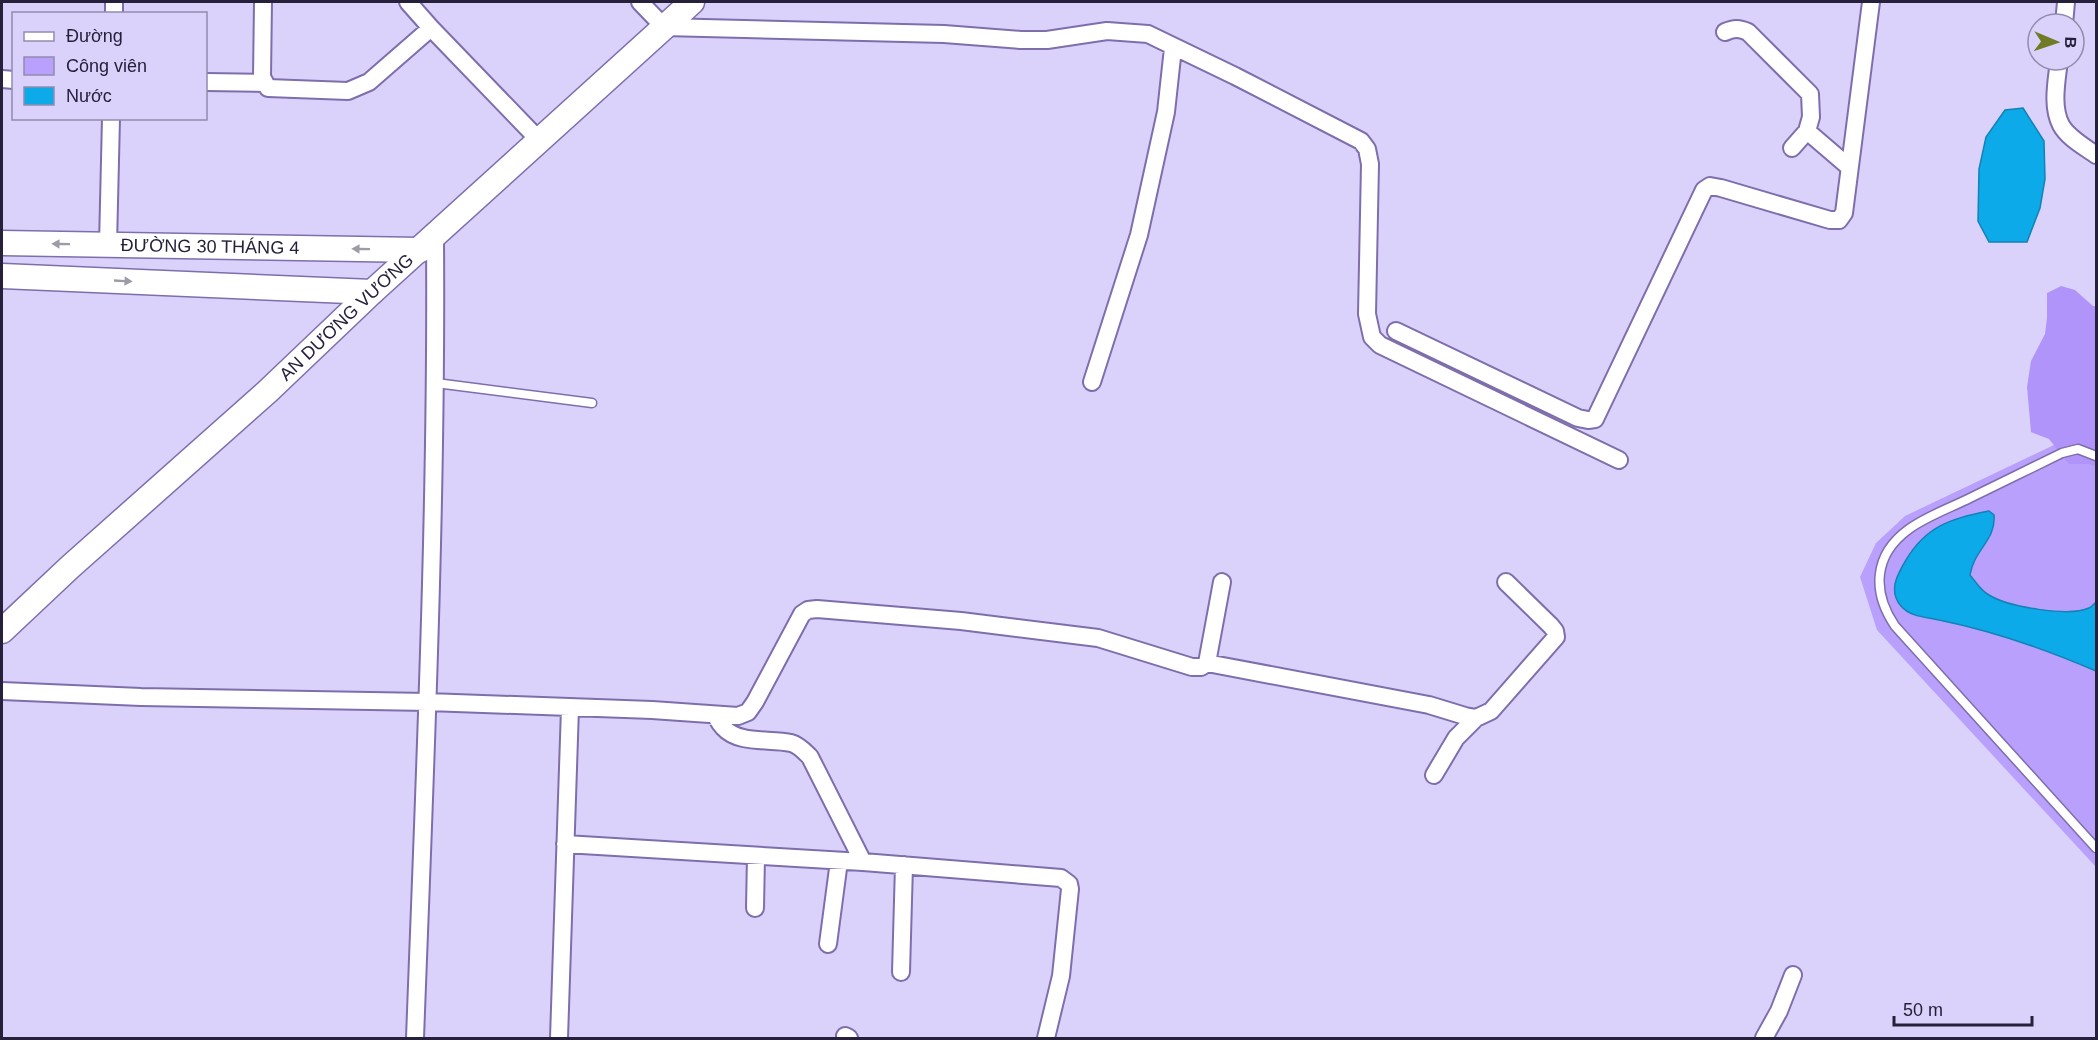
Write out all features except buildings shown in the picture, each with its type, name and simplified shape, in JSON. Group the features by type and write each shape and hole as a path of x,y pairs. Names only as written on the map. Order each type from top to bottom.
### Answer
{"street":[{"path":"263,2 262,77 268,88 348,91 369,82 431,28"},
{"path":"408,2 539,140"},
{"path":"640,2 664,27 944,34 1047,40 1107,31 1148,34 1361,141 1367,149 1370,164 1367,314 1372,337 1380,345 1619,460"},
{"name":"AN DƯƠNG VƯƠNG","path":"2,631 70,567 267,392 372,292 692,2"},
{"path":"1396,331 1578,418 1595,419 1704,190 1710,186 1721,188 1830,220 1839,220 1844,213 1871,2"},
{"path":"1725,32 1740,28 1748,32 1810,94 1811,117 1807,131 1792,148"},
{"path":"1092,382 1139,235 1158,156 1173,62 1173,48"},
{"path":"2058,72 2056,108 2061,126 2074,140 2097,155"},
{"path":"207,82 265,83"},
{"path":"108,245 111,120"},
{"path":"1807,131 1849,167"},
{"name":"ĐƯỜNG 30 THÁNG 4","path":"2,243 108,245 428,243"},
{"path":"415,1038 428,702 436,382 428,243"},
{"name":"ĐƯỜNG 30 THÁNG 4","path":"2,276 372,292"},
{"path":"1207,663 1222,582"},
{"path":"1434,775 1456,738 1476,718 1491,711 1556,637 1551,626 1506,582"},
{"path":"2,691 141,697 428,702 652,710 738,716 748,712 802,614 808,610 961,621 1098,638 1192,667 1201,667 1207,663 1429,705 1476,718"},
{"path":"559,1038 570,708"},
{"path":"715,715 730,733 748,739 793,744 802,749 810,757 863,862"},
{"path":"565,844 863,862 1066,880 1070,889 1061,976 1046,1038"},
{"path":"755,908 756,856"},
{"path":"828,944 839,861"},
{"path":"901,972 903,865"},
{"path":"1764,1038 1779,1011 1793,975"}],"lane":[{"path":"436,382 592,403"},
{"path":"2097,456 2078,449 2062,453 1915,525 1907,530 1884,557 1878,584 1886,612 1895,626 2097,848"}],"green space":[{"path":"2096,425 2096,867 1877,630 1860,577 1876,543 1905,516"}],"shaded area":[{"path":"2061,286 2075,290 2093,306 2096,306 2096,467 2089,464 2069,464 2049,439 2031,432 2027,387 2031,361 2045,334 2047,293"}],"water":[{"path":"2023,108 2044,141 2045,179 2040,208 2027,242 1989,242 1978,221 1979,169 1986,137 2005,110"},
{"path":"1989,511 1994,515 1992,532 1976,558 1970,575 1989,595 2024,607 2054,611 2080,611 2096,602 2096,671 1999,635 1914,614 1901,606 1895,595 1895,583 1906,560 1922,539 1941,525"}]}
